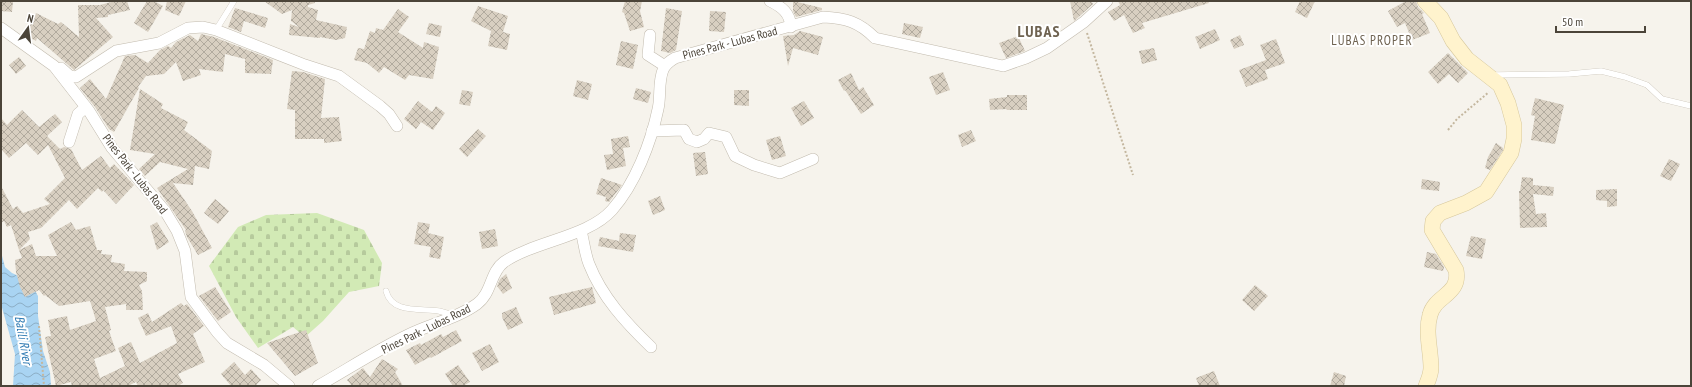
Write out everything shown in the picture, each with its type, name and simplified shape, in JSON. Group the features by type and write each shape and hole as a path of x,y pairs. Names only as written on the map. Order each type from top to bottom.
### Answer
{"main road":[{"path":"1425,1 1441,18 1453,41 1467,59 1500,85 1506,98 1514,125 1512,153 1486,192 1466,203 1440,213 1433,221 1432,230 1456,270 1458,277 1456,285 1440,300 1430,314 1427,332 1431,368 1426,386"}],"street":[{"path":"770,1 782,8 788,14 791,27"},
{"name":"Pines Park - Lubas Road","path":"318,386 407,336 476,305 484,298 489,290 495,274 503,263 547,242 581,231 606,217 624,196 640,165 659,108 661,77 666,66 675,58 823,17 841,18 864,27 875,38 1003,66 1026,58 1047,48 1084,22 1107,1"},
{"path":"54,66 60,67 70,76 76,77 116,51 159,43 188,28 203,27 216,30 305,65 339,76 380,106 389,114 397,126"},
{"name":"Pines Park - Lubas Road","path":"1,28 54,66 86,107 112,148 165,212 177,231 185,251 191,297 194,302 227,343 264,364 289,386"},
{"path":"650,35 648,56 666,66"},
{"path":"69,142 78,114 86,107"},
{"path":"652,130 684,130 689,139 697,142 704,139 709,133 726,137 735,156 754,165 780,173 814,158"},
{"path":"581,231 589,264 608,300 631,328 651,347"}],"lane":[{"path":"216,30 234,1"},
{"path":"1487,74 1569,74 1601,71 1625,77 1647,85 1662,99 1691,106"},
{"path":"386,291 388,298 396,305 414,310 440,311 454,316"}],"path":[{"path":"1084,22 1133,175"},
{"path":"1448,130 1457,119 1476,102 1488,92 1500,85"},
{"path":"39,326 44,386"}],"green space":[{"path":"317,213 364,230 382,263 379,286 349,292 323,321 305,337 293,327 258,348 236,317 209,266 238,227 266,215"}],"water":[{"name":"Balili River","path":"1,252 5,267 32,285 38,296 38,316 43,351 50,372 51,386 13,386 15,354 1,304"}],"building":[{"path":"1,1 13,1 12,12 1,11"},
{"path":"115,1 127,1 130,10 108,15 108,17 96,18 113,37 74,70 37,38 36,41 25,35 36,13 58,24 61,22 79,37 78,5 100,5"},
{"path":"147,1 154,1 163,6 148,32 134,23"},
{"path":"167,1 186,1 179,16 165,10"},
{"path":"264,1 314,1 315,3 308,5 308,7 318,10 316,20 347,27 345,38 336,40 320,37 289,35 290,24 299,27 291,21 292,10 282,14"},
{"path":"625,1 642,1 640,11 644,27 630,31 624,13 622,12"},
{"path":"793,1 822,8 822,10 796,17 793,11"},
{"path":"1070,1 1091,1 1093,4 1074,21"},
{"path":"1118,1 1208,1 1209,3 1142,23 1145,28 1133,33 1124,15 1114,21 1108,12 1120,5"},
{"path":"1300,1 1315,1 1307,18 1295,12"},
{"path":"1406,1 1416,1 1418,7 1424,13 1422,14 1430,33 1412,40 1405,23 1397,27 1388,11"},
{"path":"478,6 508,16 503,32 510,34 507,50 488,46 491,31 471,21"},
{"path":"235,8 268,18 265,28 244,21 241,32 228,27"},
{"path":"666,8 682,11 676,50 670,53 661,51"},
{"path":"398,9 409,17 398,32 423,48 424,42 439,47 433,79 409,75 405,80 384,67 379,73 367,63 354,60 358,48 364,49 370,31 375,33 376,28 383,30"},
{"path":"710,11 726,12 724,32 709,31"},
{"path":"429,23 442,26 440,37 426,34"},
{"path":"904,23 923,27 920,38 902,34"},
{"path":"1215,29 1220,40 1200,49 1195,37"},
{"path":"800,31 823,37 818,55 793,48 788,66 783,36 794,35"},
{"path":"201,34 214,37 273,60 271,74 245,73 245,59 225,54 223,72 199,69 201,75 183,81 176,62 164,74 146,76 138,87 139,88 114,132 109,129 95,107 80,88 90,79 106,99 125,56 135,55 148,63 160,50 168,46 171,48 176,42 190,35 198,41"},
{"path":"1240,35 1244,45 1234,49 1230,40"},
{"path":"1018,36 1025,51 1006,58 999,43"},
{"path":"1276,39 1285,63 1265,70 1268,79 1246,87 1239,70 1266,60 1260,45"},
{"path":"621,41 638,45 633,69 616,65"},
{"path":"1154,48 1157,60 1142,64 1139,51"},
{"path":"1448,53 1468,73 1458,83 1449,74 1438,84 1428,72"},
{"path":"19,57 26,66 16,74 9,65"},
{"path":"292,71 303,72 325,79 321,118 339,117 342,141 324,143 324,139 295,139 295,110 287,109"},
{"path":"943,72 950,90 936,95 929,77"},
{"path":"851,73 859,90 863,87 874,105 861,114 838,80"},
{"path":"577,80 592,84 588,100 573,96"},
{"path":"636,88 651,92 648,103 633,99"},
{"path":"140,89 163,104 161,108 188,122 184,130 212,151 209,169 195,166 193,185 173,183 192,211 212,248 198,255 187,237 186,230 157,188 188,169 160,162 145,176 139,169 155,154 130,150"},
{"path":"462,90 473,92 470,106 459,104"},
{"path":"734,90 749,90 749,106 734,105"},
{"path":"1007,95 1027,95 1027,110 990,110 989,99 1007,97"},
{"path":"1535,98 1564,105 1555,144 1531,140 1535,116 1531,115"},
{"path":"418,101 432,112 436,106 445,113 433,130 421,122 416,129 404,119"},
{"path":"804,101 814,118 801,126 791,108"},
{"path":"22,110 39,127 55,114 62,122 47,136 60,149 64,147 71,149 82,170 101,156 110,168 114,164 134,185 116,204 103,190 102,192 98,188 77,209 69,200 41,228 28,232 30,239 19,250 11,225 7,227 4,221 1,223 1,186 13,209 17,206 23,213 50,204 44,199 65,178 48,145 38,155 26,143 9,158 1,149 1,118 7,125"},
{"path":"478,129 486,136 467,157 459,149"},
{"path":"971,130 976,141 962,147 958,135"},
{"path":"628,136 630,147 623,148 626,166 607,170 604,155 613,154 611,139"},
{"path":"780,136 786,156 772,160 766,140"},
{"path":"1496,143 1503,148 1503,150 1490,170 1485,168 1488,157"},
{"path":"705,152 708,174 696,176 693,153"},
{"path":"1669,159 1680,164 1671,181 1660,176"},
{"path":"1522,177 1533,178 1533,185 1554,187 1553,196 1533,194 1536,214 1546,213 1547,227 1520,228 1519,191"},
{"path":"601,178 622,185 609,202 605,201 606,197 596,194"},
{"path":"1422,179 1440,182 1439,191 1421,189"},
{"path":"1617,189 1617,206 1607,207 1607,201 1596,200 1596,190"},
{"path":"660,196 665,210 653,215 648,201"},
{"path":"215,199 229,211 218,224 204,213"},
{"path":"71,222 76,230 90,226 97,250 102,250 101,254 112,255 111,262 125,264 124,271 147,272 147,281 139,285 142,291 143,310 126,310 126,304 105,307 111,330 109,331 116,351 94,359 100,378 125,366 118,348 131,342 140,363 177,343 171,326 146,336 138,318 148,313 152,322 181,303 184,306 187,304 204,326 193,334 205,362 178,374 183,383 178,386 138,386 136,382 128,386 72,386 71,382 56,386 45,337 51,336 48,320 67,316 70,330 96,321 91,304 90,301 59,306 45,295 44,296 39,290 25,297 20,287 16,272 15,260 22,258 19,250 32,244 36,256 57,256 48,235"},
{"path":"157,222 169,242 157,250 150,226"},
{"path":"418,222 430,224 428,233 444,237 440,259 429,257 431,247 414,244"},
{"path":"495,229 498,246 482,249 479,232"},
{"path":"620,233 636,235 633,252 598,246 600,237 619,241"},
{"path":"1471,236 1486,239 1482,259 1466,256"},
{"path":"1427,252 1436,254 1444,267 1443,271 1424,267"},
{"path":"506,274 512,288 503,294 497,286 500,279"},
{"path":"1255,285 1268,296 1254,311 1242,300"},
{"path":"215,287 231,312 218,321 199,296"},
{"path":"592,287 596,303 554,315 549,297"},
{"path":"516,307 523,323 508,330 502,317 502,313"},
{"path":"306,330 318,363 295,376 267,343"},
{"path":"456,330 462,341 415,365 406,350 420,343 421,345 441,334 443,337"},
{"path":"490,344 499,362 482,371 472,353"},
{"path":"382,359 398,369 395,372 403,386 352,386 347,380 363,368 370,377"},
{"path":"234,362 245,375 251,369 261,380 255,386 231,386 221,374"},
{"path":"458,365 470,382 463,386 453,386 445,374"},
{"path":"1214,371 1220,386 1199,386 1196,378"},
{"path":"1334,372 1346,376 1344,386 1330,386"}],"district":[{"name":"LUBAS","path":"1039,31"},
{"name":"LUBAS PROPER","path":"1372,40"}]}
